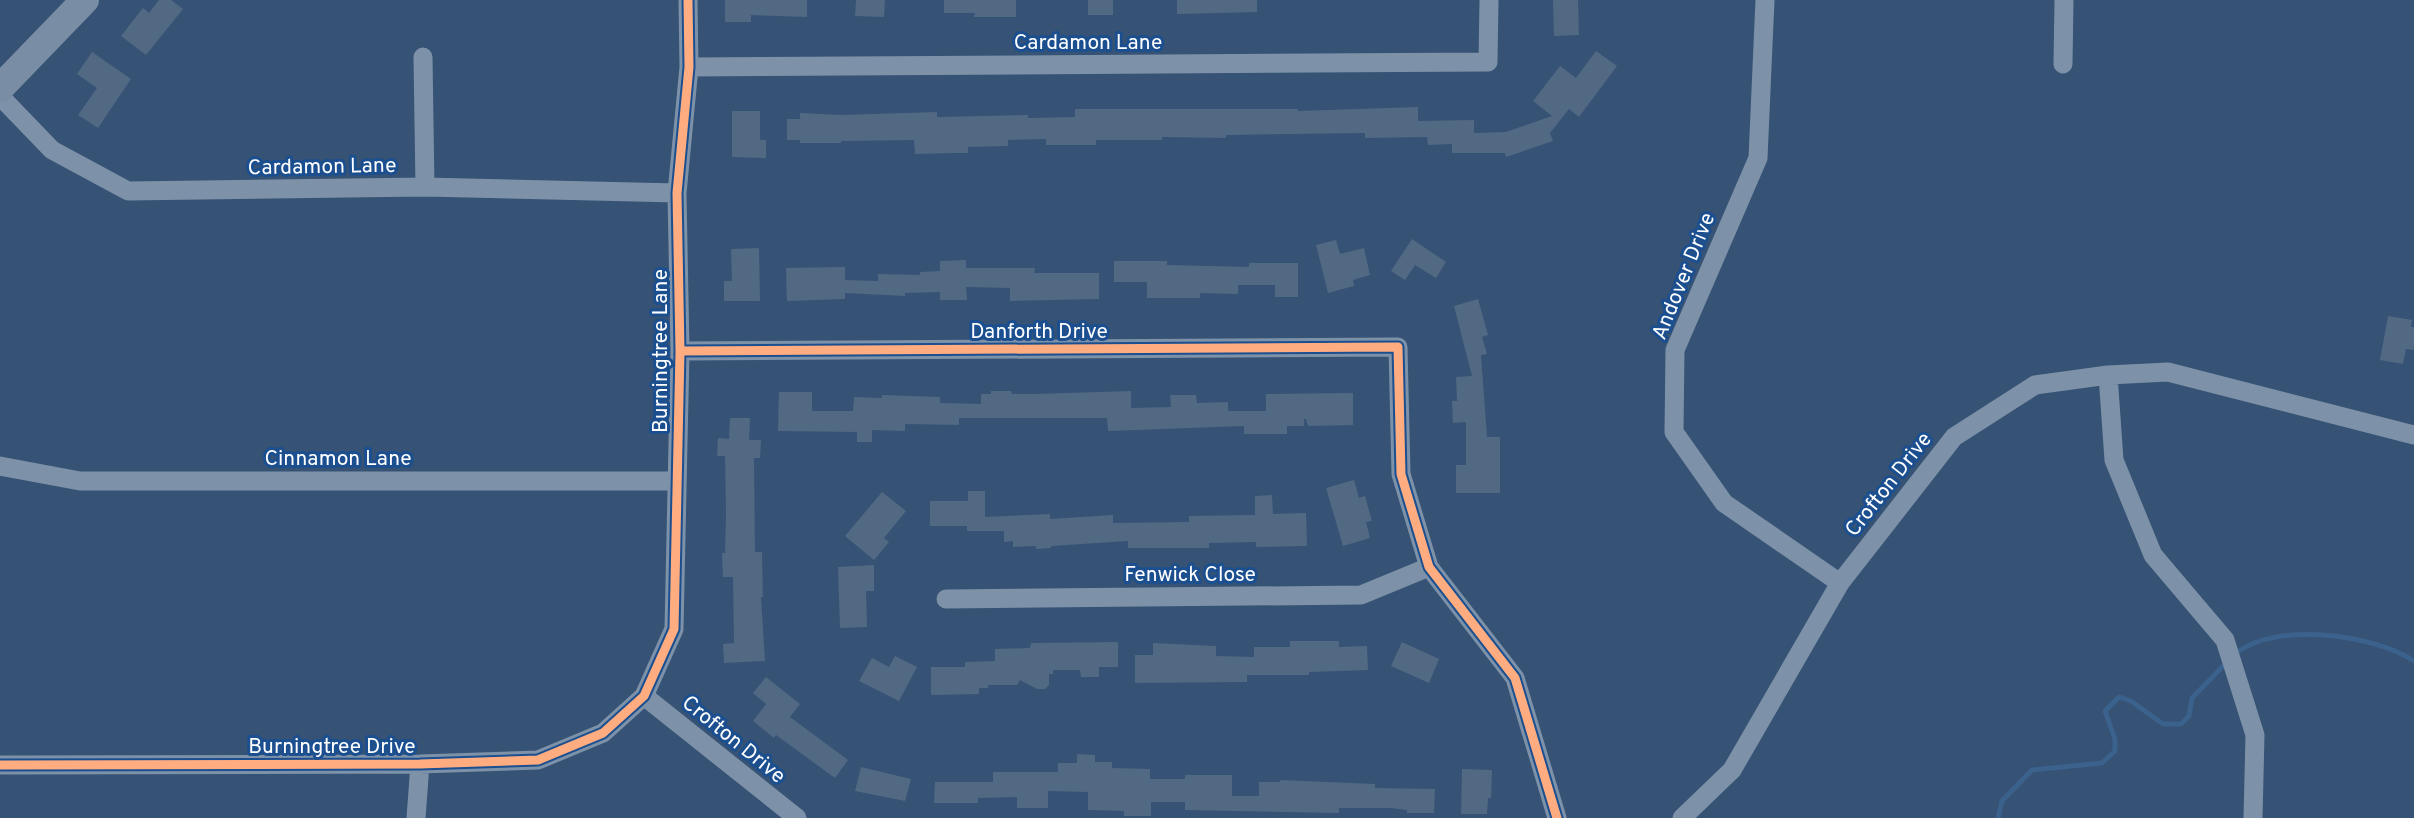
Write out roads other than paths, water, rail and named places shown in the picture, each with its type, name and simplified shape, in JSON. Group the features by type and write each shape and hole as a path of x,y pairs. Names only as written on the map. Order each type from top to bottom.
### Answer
{"street":[{"path":"0,88 85,0"},
{"name":"Burningtree Lane","path":"643,696 674,629 680,351 677,193 689,67 688,0"},
{"name":"Cardamon Lane","path":"689,67 1488,62 1489,0"},
{"name":"Andover Drive","path":"1765,0 1765,52 1758,158 1675,350 1674,432 1724,503 1840,583"},
{"path":"2063,64 2064,0"},
{"path":"423,57 425,187"},
{"name":"Cardamon Lane","path":"0,96 52,150 128,191 425,187 677,193"},
{"name":"Danforth Drive","path":"680,351 1398,347 1401,474 1429,567"},
{"name":"Crofton Drive","path":"1682,818 1732,770 1840,583 1954,437 2035,385 2108,374 2168,372 2414,435"},
{"path":"2108,374 2114,460 2153,555 2225,640 2227,646 2255,735 2253,818"},
{"name":"Cinnamon Lane","path":"0,466 80,481 677,481"},
{"path":"1429,567 1516,678 1557,818"},
{"name":"Fenwick Close","path":"946,598 1361,595 1429,567"},
{"name":"Crofton Drive","path":"643,696 797,818"},
{"name":"Burningtree Drive","path":"0,765 420,764 538,760 603,733 643,696"},
{"path":"416,818 420,764"}],"waterway":[{"path":"2235,654 2252,644 2274,637 2324,635 2374,644 2414,661"},
{"path":"1998,818 2002,801 2032,770 2102,763 2115,751 2115,739 2105,711 2119,697 2131,701 2163,724 2181,724 2189,716 2192,698 2228,661"}]}
